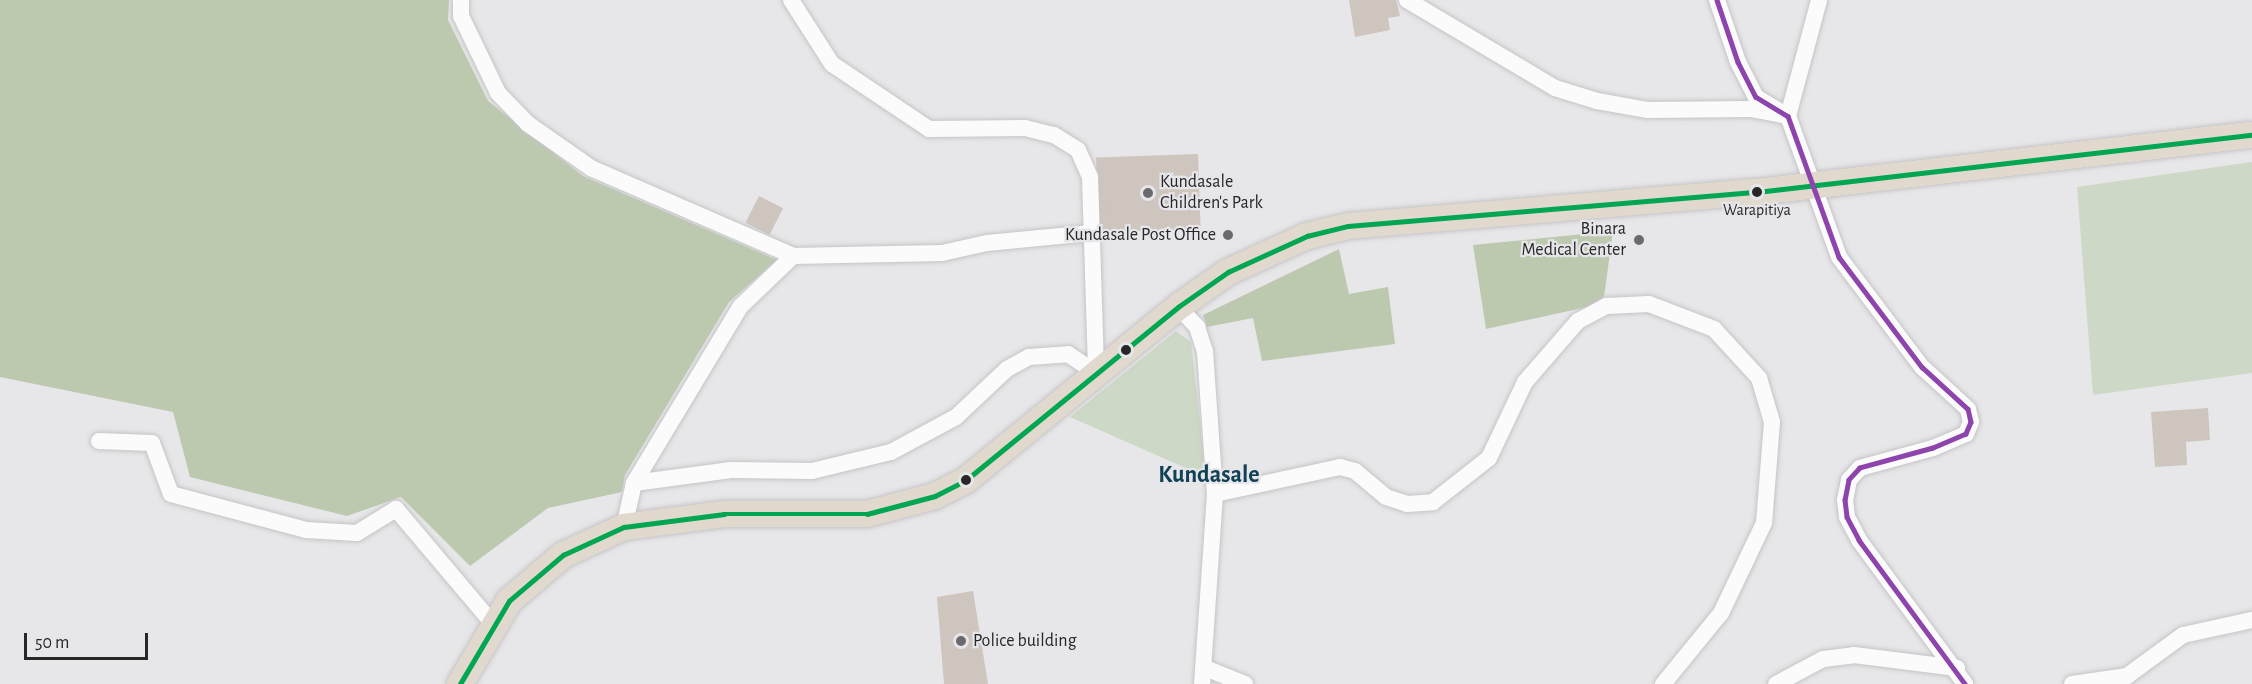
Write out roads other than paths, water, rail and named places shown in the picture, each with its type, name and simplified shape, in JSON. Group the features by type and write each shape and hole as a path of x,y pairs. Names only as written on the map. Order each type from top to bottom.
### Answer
{"highway":[{"path":"460,684 509,601 563,555 624,526 724,514 833,516 900,508 966,480 1178,307 1228,272 1265,254 1348,226 1812,184 2252,135"}],"street":[{"path":"461,0 461,16 498,93 528,124 591,168 793,256 942,253 987,243 1090,233"},
{"path":"791,0 832,64 929,129 1025,128 1054,135 1078,150 1090,177 1096,373"},
{"path":"1407,0 1556,88 1597,101 1648,110 1751,110 1788,116"},
{"path":"1717,0 1738,62 1756,97 1788,116"},
{"path":"1819,0 1788,116 1812,184 1839,257 1867,299 1922,367 1968,409 1971,422 1966,434 1933,448 1860,468 1849,480 1845,500 1847,517 1859,540 1957,668 1965,684"},
{"path":"624,526 634,483 740,307 793,256"},
{"path":"1215,494 1340,467 1354,471 1386,497 1407,504 1433,502 1489,458 1525,382 1578,321 1606,306 1649,304 1714,329 1759,378 1772,422 1764,523 1721,613 1663,684"},
{"path":"1178,307 1197,327 1205,351 1215,494 1204,676 1245,684"},
{"path":"634,483 731,470 812,471 891,452 956,417 1007,369 1029,357 1068,354 1096,373"},
{"path":"99,441 152,442 171,494 306,530 357,533 396,509 494,625"},
{"path":"2072,684 2127,676 2182,635 2252,620"},
{"path":"1776,684 1823,659 1854,655 1957,668"}],"place":[{"name":"Warapitiya","path":"1757,192"},
{"name":"Kundasale Children's Park","path":"1148,193"},
{"name":"Kundasale Post Office","path":"1228,235"},
{"name":"Binara Medical Center","path":"1639,240"},
{"name":"Police building","path":"961,641"}],"district":[{"name":"Kundasale","path":"1209,476"}]}
